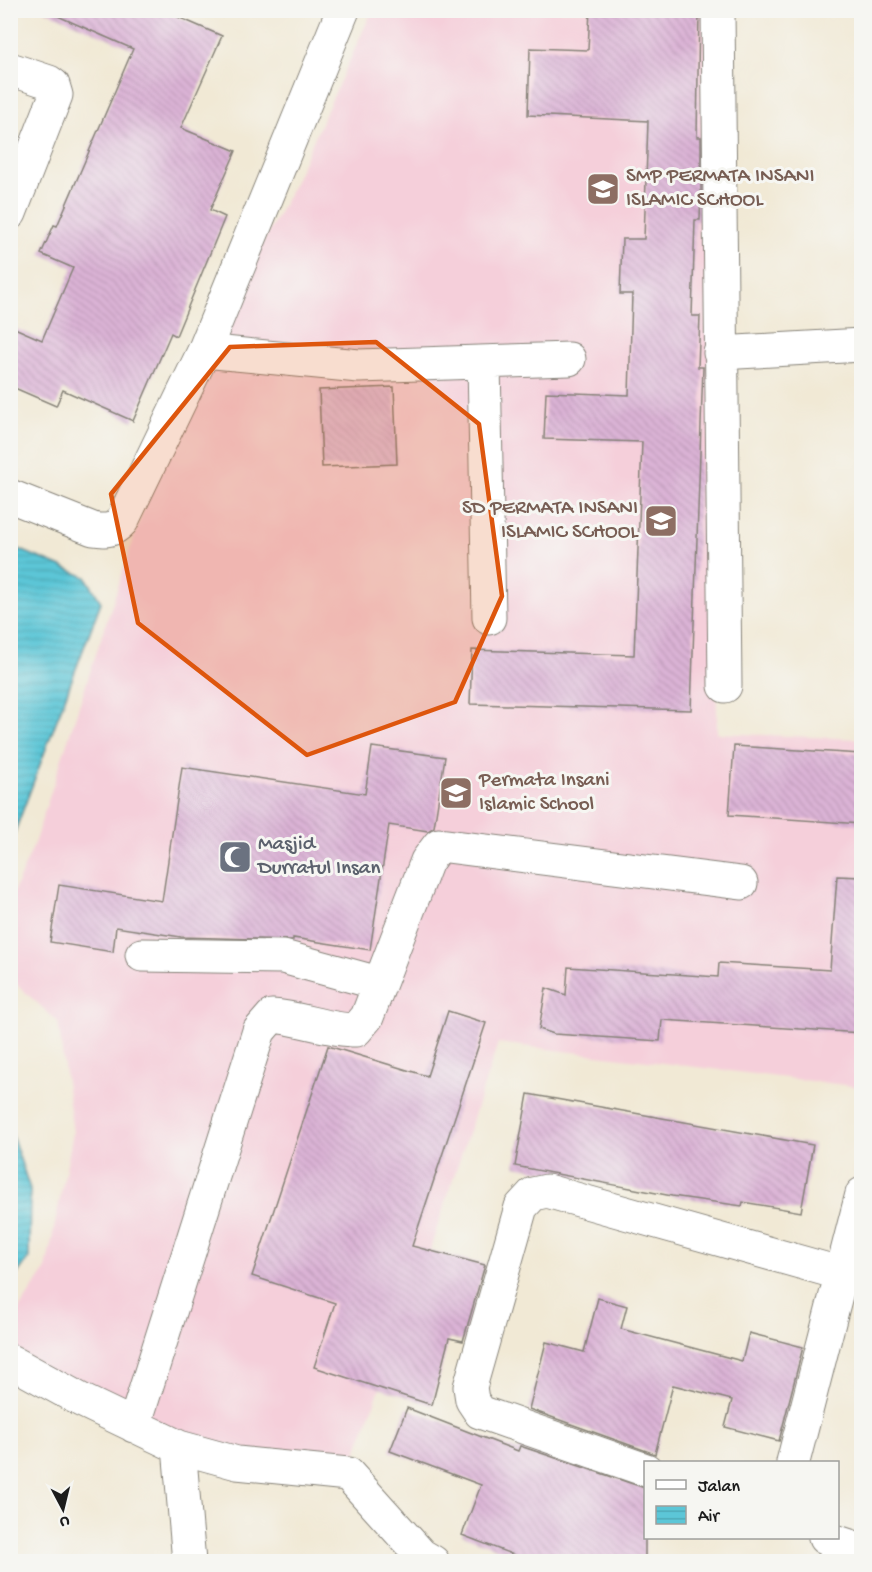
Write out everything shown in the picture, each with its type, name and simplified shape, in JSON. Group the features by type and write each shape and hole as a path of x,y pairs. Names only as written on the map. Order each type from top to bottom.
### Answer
{"street":[{"path":"10,496 93,530 116,529 122,521 204,351 343,10"},
{"path":"717,10 725,686"},
{"path":"10,69 49,82 53,85 56,94 10,213"},
{"path":"720,353 861,345"},
{"path":"204,351 359,366 569,359"},
{"path":"484,362 489,618"},
{"path":"134,1426 259,1031 272,1016 337,1030 356,1030 367,1017 378,983 427,861 439,844 741,883"},
{"path":"142,955 283,957 378,983"},
{"path":"644,1470 480,1412 472,1400 470,1387 521,1207 533,1194 548,1191 839,1273"},
{"path":"794,1461 839,1273 861,1194"},
{"path":"10,1361 179,1447 237,1463 348,1474 422,1555 433,1562"},
{"path":"179,1447 189,1562"},
{"path":"828,1539 861,1550"}],"highlighted area":[{"path":"376,342 479,424 502,596 455,702 307,755 138,623 111,494 230,347"}],"shaded area":[{"name":"Permata Insani Islamic School","path":"372,11 712,11 717,733 861,739 861,1087 498,1043 415,1295 348,1474 237,1463 11,1361 11,1321 46,1269 73,1133 58,1022 11,979 11,898 33,847 138,525 193,373 288,196"}],"water":[{"path":"11,546 86,577 101,602 11,842"},
{"path":"10,1129 30,1189 29,1258 11,1282"}],"building":[{"path":"44,10 162,10 222,36 181,128 236,151 210,210 225,217 176,336 171,333 133,421 63,390 56,406 10,386 10,326 42,340 73,268 41,254 54,225 57,226 133,49"},
{"path":"590,10 699,10 697,137 701,137 701,191 700,220 695,220 692,316 700,316 698,367 703,367 691,710 470,704 472,650 634,655 642,442 544,439 546,392 629,395 632,294 620,294 622,239 644,239 648,121 528,115 530,48 588,50"},
{"path":"394,387 397,464 322,467 319,390"},
{"path":"734,746 861,754 861,824 729,815"},
{"path":"372,747 445,757 434,827 428,831 389,825 370,950 293,938 293,940 181,937 116,927 113,952 50,942 59,885 162,901 182,767 365,794"},
{"path":"837,876 861,877 861,1033 662,1020 660,1041 554,1034 539,1029 546,988 566,995 568,967 718,977 719,963 830,970"},
{"path":"448,1011 486,1023 412,1246 485,1265 463,1341 449,1338 432,1405 314,1367 335,1303 252,1276 328,1046 427,1076"},
{"path":"528,1094 813,1145 801,1212 743,1202 742,1206 672,1196 515,1166"},
{"path":"598,1298 627,1306 621,1329 742,1361 749,1333 803,1347 779,1441 725,1427 732,1400 673,1385 655,1454 529,1409 546,1342 584,1352"},
{"path":"407,1408 518,1451 520,1446 644,1488 645,1562 532,1562 462,1535 481,1485 390,1451"}],"place":[{"name":"SMP PERMATA INSANI ISLAMIC SCHOOL","path":"603,189"},
{"name":"SD PERMATA INSANI ISLAMIC SCHOOL","path":"661,521"},
{"name":"Permata Insani Islamic School","path":"456,793"},
{"name":"Masjid Durratul Insan","path":"235,857"}]}
